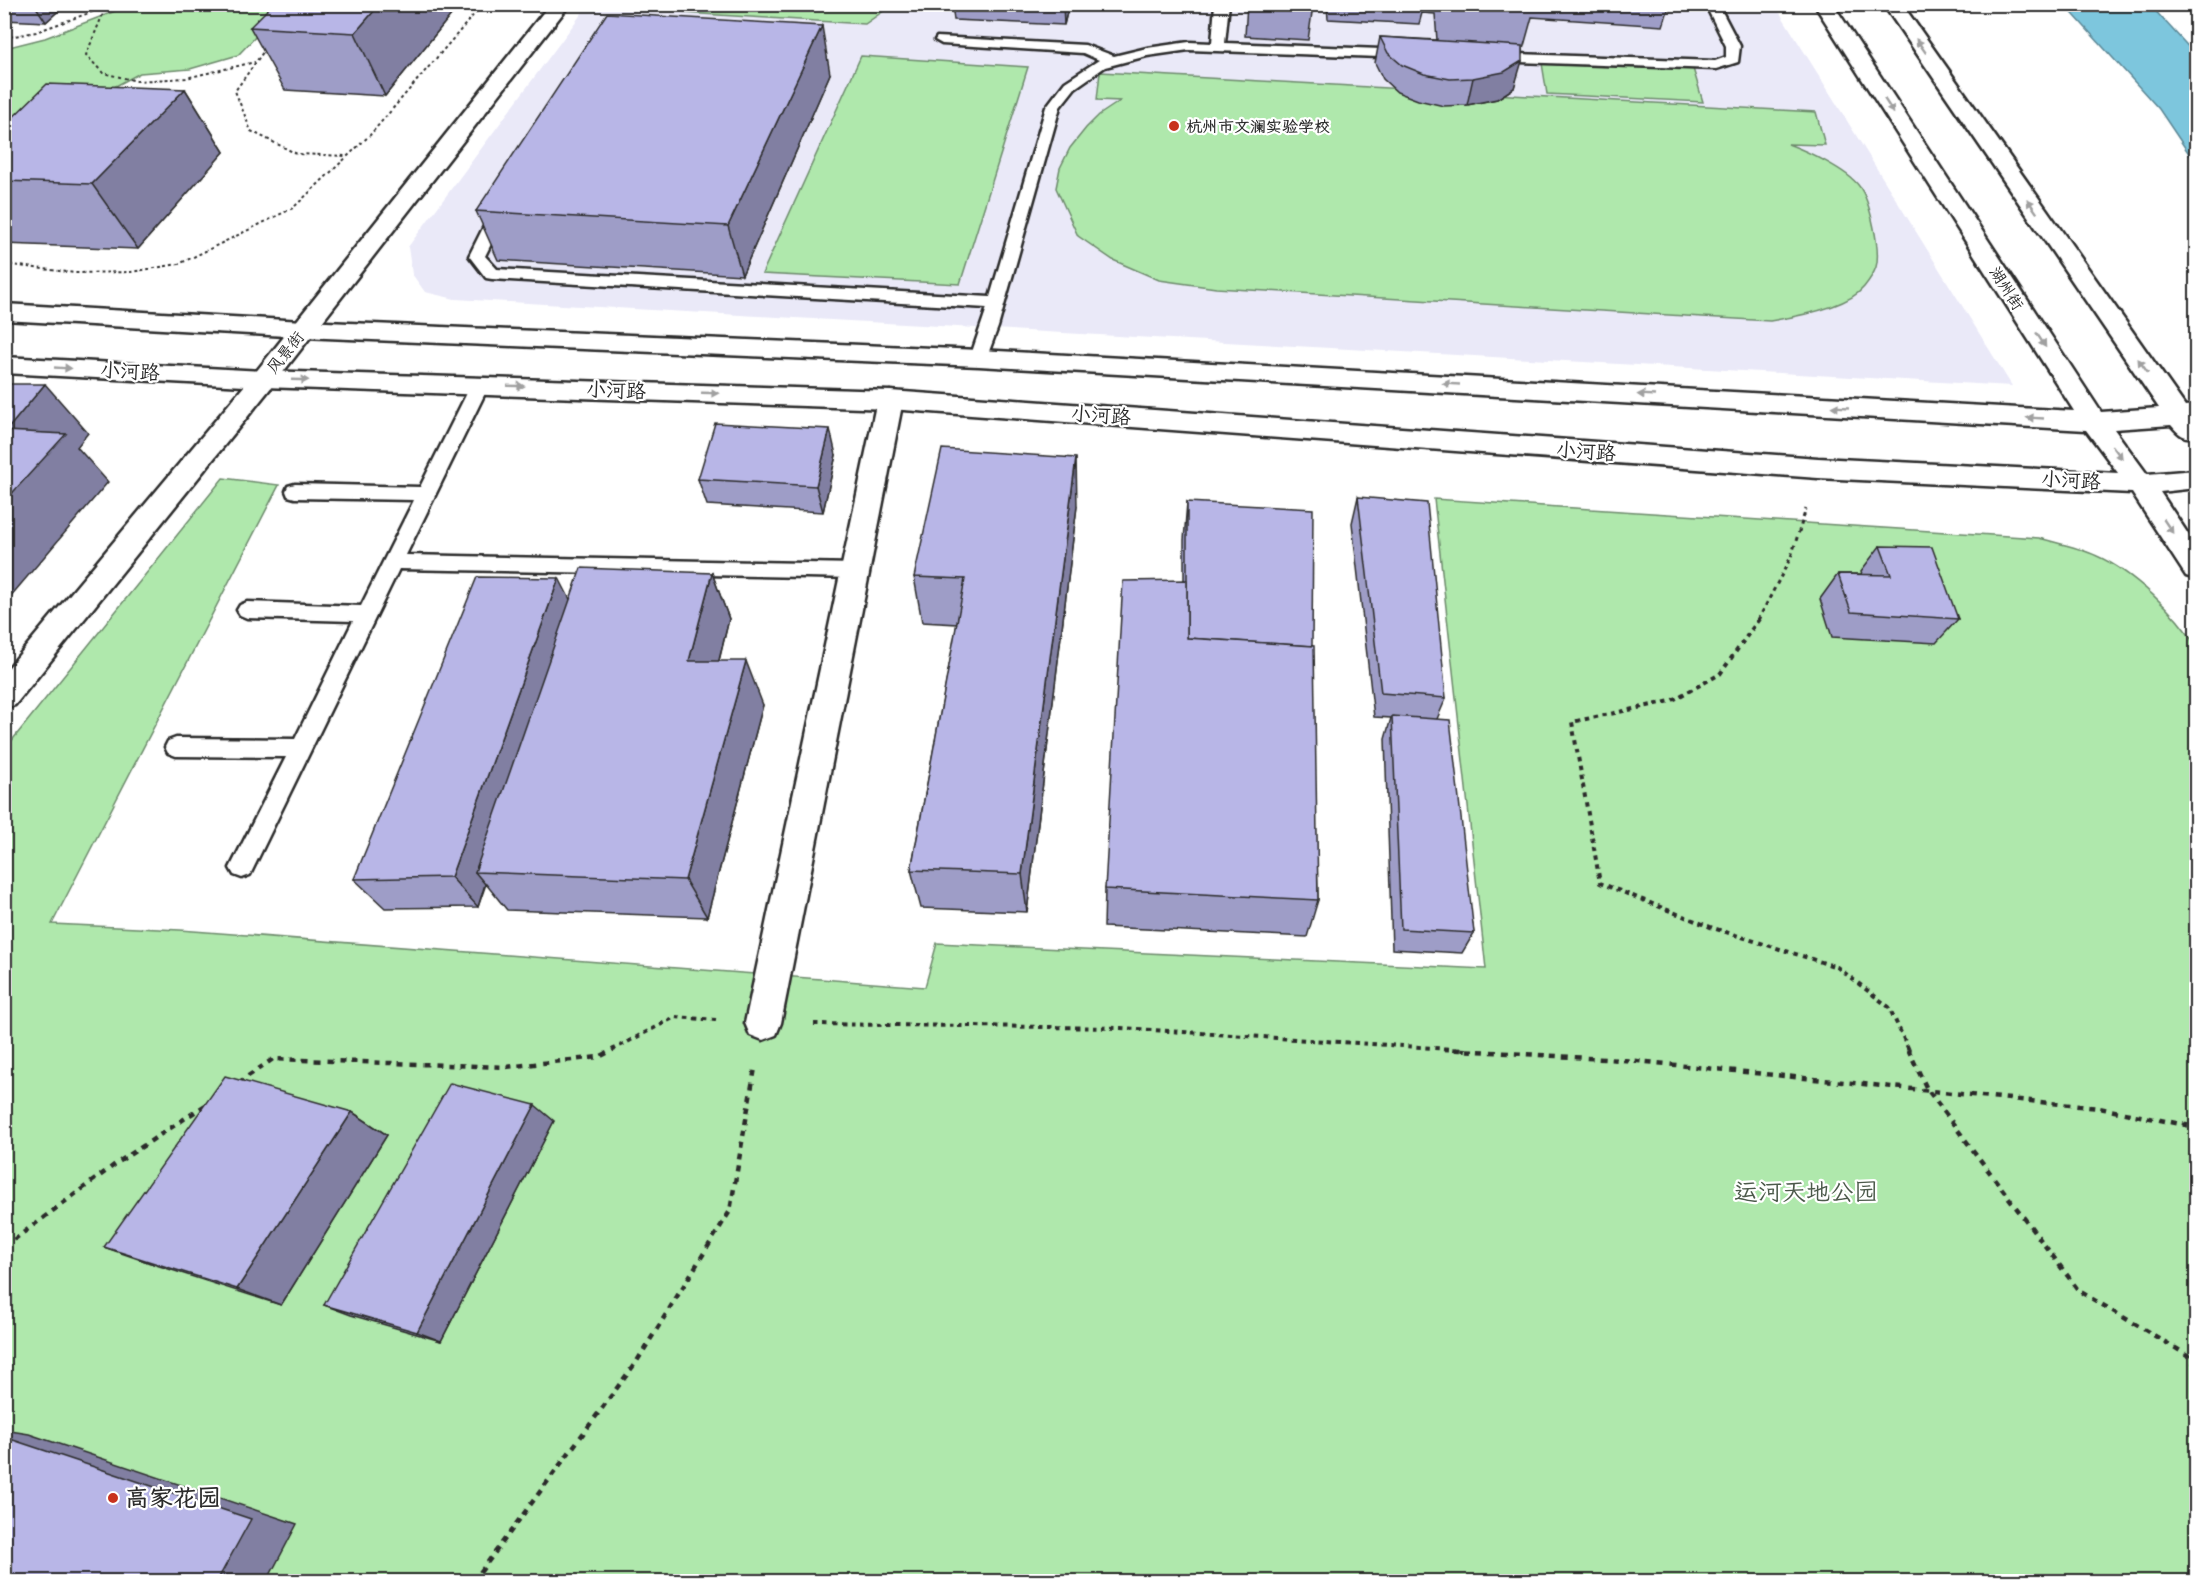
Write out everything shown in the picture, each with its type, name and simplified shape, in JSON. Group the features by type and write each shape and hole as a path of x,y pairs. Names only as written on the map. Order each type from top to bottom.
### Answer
{"main road":[{"name":"风景街","path":"4,696 264,378 561,4"},
{"name":"湖州街","path":"1822,4 2094,421 2140,484 2196,568"},
{"path":"1892,4 2187,414 2196,437"},
{"path":"4,312 303,329 979,358 2094,421 2187,414"},
{"name":"小河路","path":"4,365 264,378 890,400 1818,468 2140,484 2196,478"},
{"path":"763,1023 890,400"}],"lane":[{"path":"1218,47 1222,4"},
{"path":"1478,57 1716,65 1733,59 1733,46 1711,4"},
{"path":"942,40 1085,49 1114,61"},
{"path":"979,358 1053,107 1070,85 1100,64 1147,52 1179,48 1218,47 1419,55"},
{"path":"507,199 494,219 477,256 492,274 997,303"},
{"path":"242,868 480,385"},
{"path":"295,491 425,494"},
{"path":"392,562 856,571"},
{"path":"247,610 366,614"},
{"path":"176,747 301,748"}],"path":[{"path":"4,38 36,32 114,4"},
{"path":"4,264 75,273 131,272 179,264 293,208 370,135 483,4"},
{"path":"105,9 86,55 103,73 137,81 186,78 256,62"},
{"path":"273,40 235,91 251,131 297,154 347,156"},
{"path":"128,86 137,81"},
{"path":"1818,468 1791,557 1754,629 1720,674 1671,701 1572,722 1600,883 1713,928 1838,967 1889,1007 1928,1089 2079,1292 2189,1356 2196,1366"},
{"path":"234,1085 273,1059 506,1067 599,1057 675,1017 763,1023 1121,1028 1637,1060 2099,1108 2196,1127"},
{"path":"473,1581 637,1361 730,1211 763,1023"},
{"path":"4,1247 117,1163 215,1098"}],"shaded area":[{"name":"杭州市文澜实验学校","path":"588,5 1775,5 2012,386 455,299 425,292 412,274 408,247"}],"green space":[{"path":"131,5 286,5 238,55 190,69 140,73 56,118 5,153 5,48 45,38"},
{"path":"691,5 892,5 865,24 686,13"},
{"path":"861,56 1028,67 960,284 762,274"},
{"path":"1541,57 1692,65 1703,102 1547,94"},
{"path":"1100,72 1816,112 1825,145 1788,144 1816,156 1846,174 1859,186 1867,202 1873,226 1877,250 1876,267 1864,287 1846,300 1820,310 1770,321 1216,288 1159,280 1113,260 1078,236 1056,188 1060,168 1070,148 1099,115 1120,101 1097,100"},
{"name":"运河天地公园","path":"223,478 279,485 52,924 180,930 925,987 937,943 1486,969 1434,499 2039,538 2083,550 2111,563 2139,583 2165,607 2196,646 2196,1581 5,1582 5,749"}],"water":[{"path":"2065,5 2150,5 2196,55 2196,164 2159,109"}],"building":[{"path":"273,4 380,4 355,33 250,27"},
{"path":"1493,4 1534,4 1534,7"},
{"path":"607,13 822,26 728,226 476,211"},
{"path":"1380,37 1522,46 1522,61 1504,72 1473,78 1450,79 1424,74 1402,65 1388,53"},
{"path":"47,84 185,89 92,184 4,181 4,126"},
{"path":"4,384 45,384 6,431 66,434 4,502"},
{"path":"715,423 830,429 816,486 698,479"},
{"path":"942,449 1076,458 1022,874 911,870 965,579 914,577"},
{"path":"1358,497 1427,503 1446,698 1381,693"},
{"path":"1187,502 1313,509 1312,646 1187,638"},
{"path":"1880,546 1932,547 1958,619 1851,612 1838,574 1891,575"},
{"path":"581,568 712,573 689,661 746,661 685,880 475,872"},
{"path":"477,577 559,578 451,877 354,879"},
{"path":"1187,580 1187,638 1314,646 1318,900 1105,889 1123,581"},
{"path":"1392,716 1450,720 1474,933 1401,929"},
{"path":"225,1076 352,1112 237,1289 104,1247"},
{"path":"450,1083 535,1105 417,1332 324,1305"},
{"name":"高家花园","path":"4,1437 251,1519 217,1581 4,1581"}],"place":[{"name":"杭州市文澜实验学校","path":"1174,126"},
{"name":"高家花园","path":"113,1498"}]}
